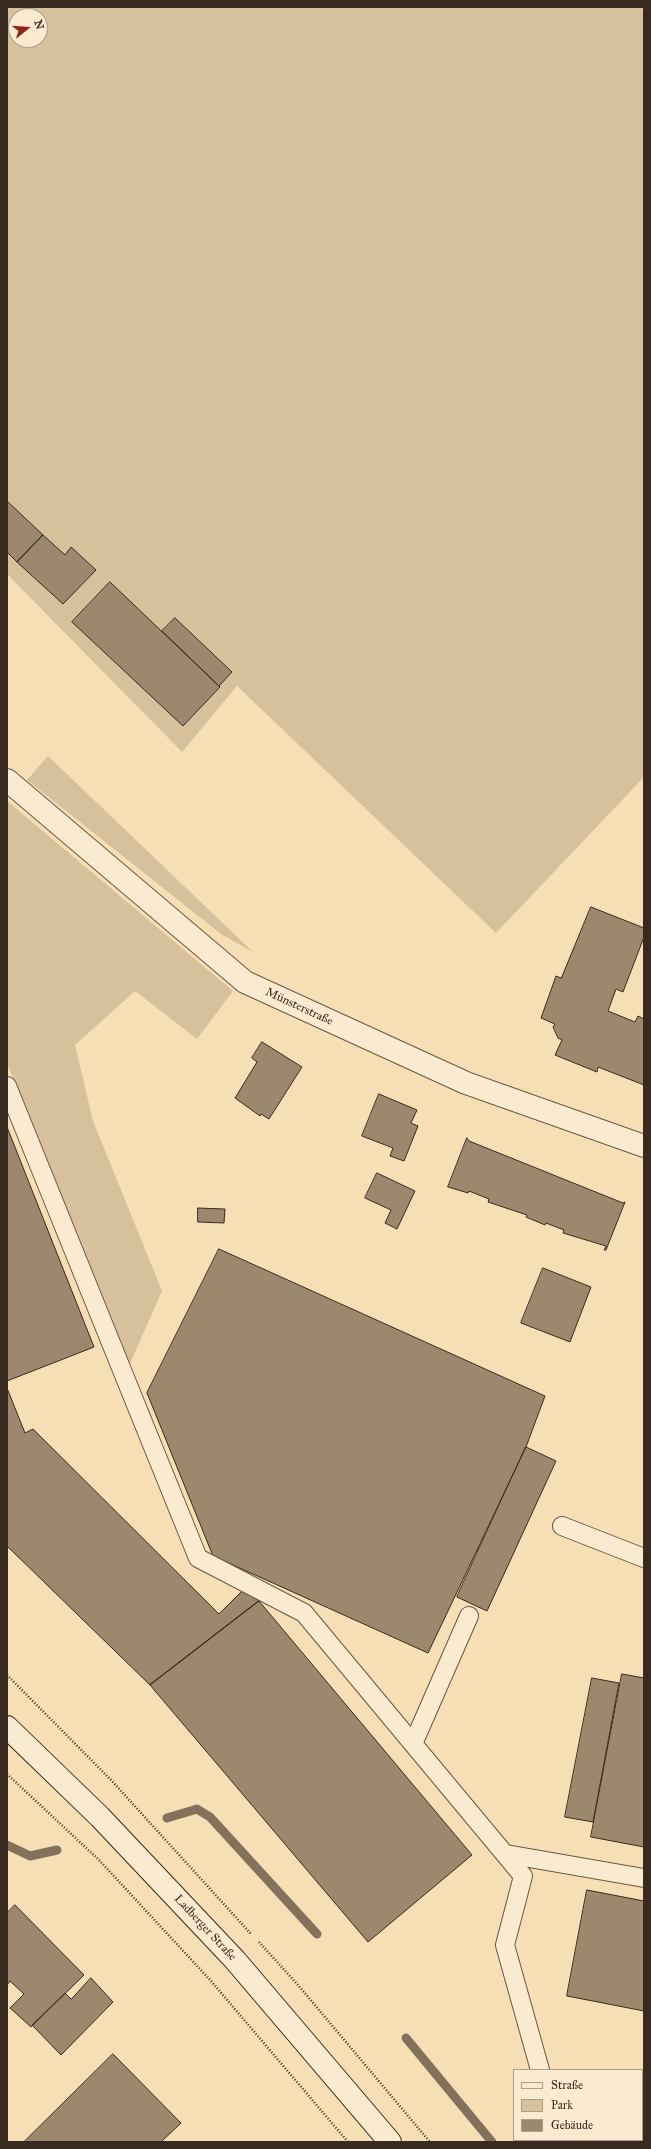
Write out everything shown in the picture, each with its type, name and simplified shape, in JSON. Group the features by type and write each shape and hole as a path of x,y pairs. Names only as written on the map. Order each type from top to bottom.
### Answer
{"street":[{"name":"Münsterstraße","path":"7,780 245,982 466,1083 644,1146"},
{"name":"Ladberger Straße","path":"7,1727 100,1817 235,1960 390,2142"}],"lane":[{"path":"7,1086 198,1558 304,1613 523,1876 505,1945 540,2069"},
{"path":"562,1526 644,1558"},
{"path":"413,1744 469,1616"},
{"path":"506,1854 644,1878"}],"path":[{"path":"7,1774 115,1878 211,1982 348,2142"}],"green space":[{"path":"7,7 640,7 644,11 644,777 496,933 237,686 182,752 7,574"},
{"path":"48,756 253,952 221,934 27,780"},
{"path":"7,801 233,991 197,1039 135,991 75,1045 93,1121 162,1291 128,1368 7,1063"}],"building":[{"path":"7,501 43,535 17,562 7,552"},
{"path":"43,535 65,555 71,547 96,570 63,604 17,562"},
{"path":"110,582 220,687 183,726 72,622"},
{"path":"175,618 232,672 219,686 162,631"},
{"path":"591,907 644,928 644,937 623,992 616,989 608,1011 635,1022 638,1016 644,1019 644,1085 598,1067 597,1072 555,1055 562,1040 558,1038 553,1027 555,1024 541,1018 556,976 561,978"},
{"path":"262,1042 302,1067 269,1119 261,1114 260,1116 235,1098 257,1062 252,1058"},
{"path":"379,1094 417,1110 411,1123 418,1126 404,1161 390,1156 393,1148 362,1136"},
{"path":"7,1127 94,1347 7,1381"},
{"path":"467,1138 469,1141 623,1203 625,1202 606,1250 604,1250 606,1246 563,1233 564,1230 546,1223 545,1225 526,1217 527,1215 488,1202 489,1199 469,1191 468,1193 448,1187"},
{"path":"377,1173 415,1191 397,1229 385,1223 391,1210 365,1198"},
{"path":"198,1208 225,1209 224,1223 198,1222"},
{"path":"219,1249 545,1396 526,1447 428,1653 213,1556 147,1393"},
{"path":"543,1268 591,1287 570,1342 521,1323"},
{"path":"7,1388 25,1433 33,1429 219,1614 247,1586 259,1601 150,1685 7,1546"},
{"path":"526,1447 556,1461 487,1611 457,1597"},
{"path":"259,1601 472,1855 368,1942 150,1685"},
{"path":"622,1674 644,1678 644,1847 591,1837"},
{"path":"592,1678 619,1683 593,1822 565,1817"},
{"path":"587,1890 644,1901 644,2011 567,1996"},
{"path":"15,1905 84,1975 31,2027 10,2008 24,1994 10,1981 7,1985 7,1913"},
{"path":"91,1978 113,2002 61,2055 32,2025 65,1993 71,1999"},
{"path":"113,2054 181,2123 161,2142 24,2142"},
{"path":"644,2101 644,2142 636,2142 643,2141"}],"waterway":[{"path":"167,1818 197,1809 210,1817 317,1934"},
{"path":"7,1845 30,1856 57,1850"},
{"path":"406,2038 492,2142"}]}
